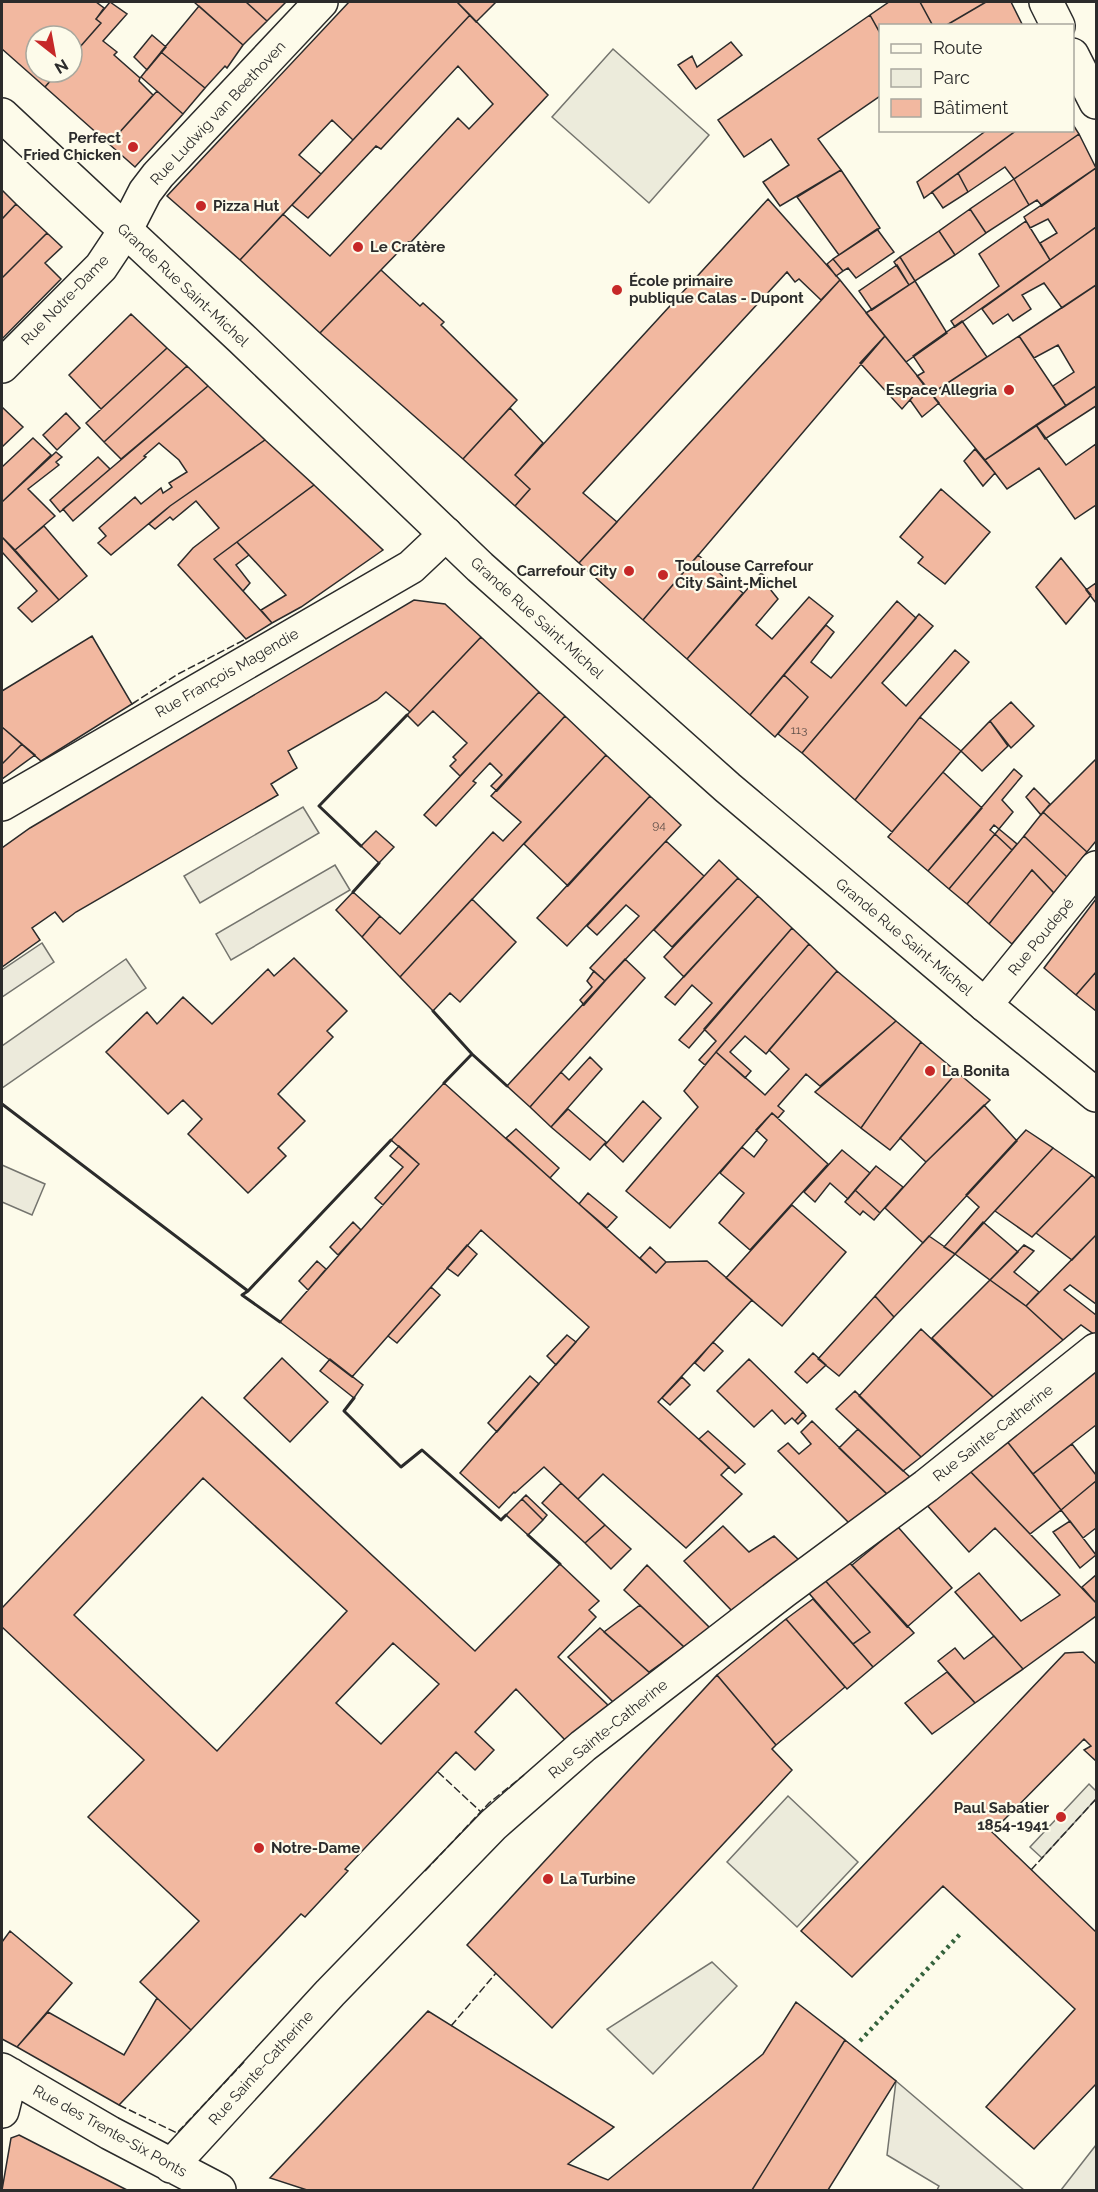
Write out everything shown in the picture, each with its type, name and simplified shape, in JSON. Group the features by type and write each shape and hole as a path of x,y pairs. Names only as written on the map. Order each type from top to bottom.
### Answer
{"street":[{"name":"Rue Ludwig van Beethoven","path":"125,231 144,192 158,175 321,2"},
{"path":"1046,2 1057,24"},
{"path":"1074,59 1096,102"},
{"name":"Grande Rue Saint-Michel","path":"2,115 241,338 480,567 728,788 985,1005 1096,1095"},
{"name":"Rue Notre-Dame","path":"2,366 101,267 125,231"},
{"name":"Rue François Magendie","path":"2,804 411,567 446,534"},
{"name":"Rue Poudepé","path":"985,1005 1096,868"},
{"name":"Rue Sainte-Catherine","path":"171,2166 330,1993 493,1825 592,1739 784,1591 926,1486 1096,1350"},
{"path":"2,2111 6,2073"},
{"name":"Rue des Trente-Six Ponts","path":"6,2073 110,2133 219,2190"}],"green space":[{"path":"613,49 709,135 649,203 552,117"},
{"path":"1089,1784 1096,1791 1096,1799 1042,1858 1030,1847"},
{"path":"788,1796 858,1862 797,1927 727,1862"},
{"path":"712,1962 737,1986 653,2074 607,2029"}],"shaded area":[{"path":"303,807 319,833 200,903 184,876"},
{"path":"335,865 350,890 231,960 216,934"},
{"path":"42,943 54,962 2,997 2,970"},
{"path":"126,959 146,988 2,1088 2,1046"},
{"path":"2,1165 45,1184 32,1215 2,1202"},
{"path":"896,2081 1024,2190 937,2190 939,2186 887,2155"},
{"path":"1096,2145 1096,2190 1061,2190"}],"building":[{"path":"96,2 104,8 96,19 101,23 84,42 84,24 24,24 24,68 2,49 2,3"},
{"path":"110,2 127,14 103,41 117,52 114,55 140,78 139,81 153,95 109,144 45,87 48,84 84,84 84,42 101,23 96,19"},
{"path":"194,2 246,2 267,21 243,45"},
{"path":"246,2 286,2 267,21"},
{"path":"349,2 457,2 470,15 353,140 332,120 299,155 321,174 240,260 167,196"},
{"path":"457,2 496,2 476,22"},
{"path":"889,2 920,2 932,24 879,24 879,31 870,15"},
{"path":"920,2 986,2 948,24 932,24"},
{"path":"986,2 1011,2 1022,24 948,24"},
{"path":"199,6 243,45 227,68 225,66 205,88 161,52"},
{"path":"470,15 548,95 411,242 408,242 320,333 240,260 283,214 330,256 458,118 469,129 493,104 458,66 381,149 376,146 308,218 292,205"},
{"path":"870,15 879,31 879,97 818,139 841,170 780,206 763,182 789,165 771,139 744,157 718,120"},
{"path":"152,35 166,47 147,70 134,57"},
{"path":"731,42 742,55 696,89 678,65 692,56 697,67"},
{"path":"161,52 205,88 183,114 141,77"},
{"path":"157,91 183,114 135,167 109,144"},
{"path":"1074,126 1079,134 1014,179 1005,167 968,192 958,173 1014,132 1074,132"},
{"path":"984,132 1014,132 924,198 917,182"},
{"path":"1079,134 1096,168 1042,206 1037,200 1029,205 1014,179"},
{"path":"1096,168 1096,227 1050,260 1040,243 1057,233 1048,219 1030,228 1024,217"},
{"path":"841,170 880,228 839,255 797,197"},
{"path":"958,173 968,192 943,208 932,192"},
{"path":"1014,179 1029,205 986,233 970,209"},
{"path":"2,190 16,204 2,219"},
{"path":"768,199 840,280 821,300 799,279 795,282 787,272 583,493 617,522 579,563 515,506 530,489 515,475"},
{"path":"16,204 47,233 2,278 2,219"},
{"path":"970,209 986,233 955,255 939,231"},
{"path":"1026,221 1050,260 955,327 951,321 999,286 979,254"},
{"path":"1096,227 1096,285 1062,308 1044,283 1022,295 1031,309 1013,321 1008,314 993,324 982,309"},
{"path":"877,229 894,252 856,278 848,268 843,271 833,259"},
{"path":"939,231 955,255 915,281 900,257"},
{"path":"47,233 62,247 45,263 61,279 2,339 2,278"},
{"path":"900,257 915,281 909,285 894,262"},
{"path":"833,259 843,271 836,276 827,264"},
{"path":"897,265 909,285 872,310 859,291"},
{"path":"381,270 420,306 423,303 444,322 441,325 517,400 463,459 320,333"},
{"path":"840,280 885,336 643,620 579,563"},
{"path":"915,281 947,333 906,362 866,313"},
{"path":"1096,285 1096,386 1066,406 1053,386 1074,372 1058,345 1034,358 1019,336"},
{"path":"131,314 167,348 101,409 69,375"},
{"path":"962,321 987,357 931,394 917,376 924,372 913,356"},
{"path":"885,336 924,384 902,409 860,363"},
{"path":"1019,336 1066,406 985,460 931,394"},
{"path":"167,348 187,366 104,442 86,423"},
{"path":"187,366 208,386 121,459 104,442"},
{"path":"924,384 939,403 922,417 910,400"},
{"path":"208,386 265,440 170,506 111,555 98,543 106,536 99,528 135,497 141,504 161,488 163,493 172,487 169,483 187,472 179,460 159,443 73,521 63,509"},
{"path":"1096,386 1096,406 1045,439 1036,425"},
{"path":"2,407 23,427 2,447"},
{"path":"510,408 543,443 515,475 530,489 515,506 463,459"},
{"path":"66,413 80,428 57,450 43,435"},
{"path":"1036,425 1066,465 1096,444 1096,505 1075,519 1039,468 1007,489 985,460"},
{"path":"33,438 51,455 2,502 2,467"},
{"path":"265,440 314,485 214,559 272,623 246,639 178,565 193,548 219,528 196,501 173,520 170,517 155,529 149,524 170,506"},
{"path":"975,449 995,473 983,486 964,461"},
{"path":"56,452 62,457 56,462 59,465 28,489 55,516 15,550 2,537 2,502"},
{"path":"98,457 110,469 60,512 50,500"},
{"path":"314,485 383,550 301,607 272,623 261,610 286,595 237,542"},
{"path":"941,489 990,532 945,584 918,563 923,557 900,537"},
{"path":"44,526 87,576 59,600 15,550"},
{"path":"2,537 59,600 32,622 18,608 37,591 2,552"},
{"path":"237,542 249,555 236,565 250,583 243,591 214,559"},
{"path":"698,555 743,593 687,659 643,620"},
{"path":"1061,558 1091,595 1066,624 1036,587"},
{"path":"761,573 775,585 770,589 778,599 756,625 772,639 809,597 833,616 750,715 687,659"},
{"path":"1096,583 1096,603 1086,590"},
{"path":"414,600 445,604 481,637 410,712 386,692 377,700 288,751 297,768 271,784 278,795 76,912 63,922 55,912 32,928 40,940 2,967 2,848 30,828"},
{"path":"897,601 916,618 802,753 778,734 808,697 784,675 826,625 834,632 811,662 831,678"},
{"path":"919,614 933,626 882,683 906,706 955,650 969,662 920,717 855,800 802,753"},
{"path":"92,636 132,704 41,761 2,727 2,691"},
{"path":"481,637 539,692 460,776 450,766 456,760 453,757 467,743 433,711 418,726 407,715"},
{"path":"784,675 808,697 775,737 750,715"},
{"path":"539,692 565,716 497,791 491,786 502,775 490,763 473,781 476,783 436,826 424,815"},
{"path":"1011,702 1034,726 1011,748 990,721"},
{"path":"565,716 606,755 400,977 362,937 380,916 400,934 493,832 503,841 521,822 491,796"},
{"path":"920,717 961,751 892,832 855,800"},
{"path":"990,721 1008,746 982,771 961,751"},
{"path":"2,727 22,744 2,764"},
{"path":"22,744 35,755 2,779 2,764"},
{"path":"606,755 650,796 568,886 524,844"},
{"path":"1096,759 1096,841 1087,852 1043,812"},
{"path":"1014,769 1022,776 1002,800 1013,812 999,829 994,825 990,830 995,834 949,889 928,871"},
{"path":"943,772 982,808 928,871 888,837"},
{"path":"1034,788 1050,804 1041,815 1026,797"},
{"path":"650,796 681,825 567,946 537,918"},
{"path":"1043,812 1087,852 1067,877 1024,836"},
{"path":"999,829 1017,844 1012,850 995,834"},
{"path":"376,831 394,847 379,863 361,846"},
{"path":"995,834 1012,850 967,904 949,889"},
{"path":"1024,836 1067,877 1054,893 1032,870 989,924 967,904"},
{"path":"666,841 704,876 605,981 590,968 639,916 626,905 597,935 587,926"},
{"path":"719,860 738,878 672,947 654,930"},
{"path":"1032,870 1054,893 1012,944 989,924"},
{"path":"738,878 758,896 684,977 664,957"},
{"path":"353,892 380,916 362,937 336,910"},
{"path":"758,896 792,928 689,1048 679,1040 712,1003 692,985 675,1005 665,997"},
{"path":"472,899 516,942 460,1002 450,993 433,1011 400,977"},
{"path":"1096,899 1096,972 1076,995 1044,968"},
{"path":"792,928 809,944 705,1065 699,1060 716,1041 704,1029"},
{"path":"809,944 837,971 766,1054 745,1036 730,1052 751,1071 745,1078 716,1052"},
{"path":"294,958 347,1011 327,1031 333,1037 278,1094 305,1121 278,1148 286,1156 248,1193 188,1134 202,1119 183,1100 168,1114 106,1052 147,1012 157,1024 183,997 212,1024 268,969 274,976"},
{"path":"625,959 645,978 530,1107 507,1086"},
{"path":"594,971 605,981 584,1005 580,1000 592,987 587,981"},
{"path":"837,971 896,1021 820,1086 806,1074 778,1106 784,1111 778,1118 772,1113 670,1228 626,1191 698,1107 684,1091 716,1052 765,1095 789,1069 769,1050"},
{"path":"1096,972 1096,1011 1076,995"},
{"path":"896,1021 921,1042 861,1128 815,1092"},
{"path":"921,1042 957,1072 890,1150 861,1128"},
{"path":"590,1057 602,1069 551,1127 530,1107 561,1072 569,1080"},
{"path":"957,1072 990,1100 926,1162 900,1138"},
{"path":"444,1083 656,1273 666,1262 707,1261 752,1300 658,1402 729,1467 721,1475 742,1494 686,1548 603,1474 578,1499 544,1467 499,1508 460,1473 589,1327 481,1230 352,1377 280,1322 419,1164 391,1140"},
{"path":"643,1101 661,1118 623,1162 605,1145"},
{"path":"984,1105 1017,1141 923,1243 885,1208 926,1162"},
{"path":"568,1109 606,1142 590,1160 551,1127"},
{"path":"772,1113 828,1164 750,1250 719,1223 744,1193 720,1173 742,1147 754,1157 767,1140 756,1130"},
{"path":"516,1129 559,1168 550,1178 506,1138"},
{"path":"1026,1130 1053,1148 955,1254 944,1247 979,1207 966,1195"},
{"path":"399,1146 419,1164 383,1205 375,1198 403,1167 390,1156"},
{"path":"1053,1148 1092,1175 1032,1237 995,1211"},
{"path":"842,1150 870,1173 848,1199 830,1183 815,1202 804,1192"},
{"path":"876,1166 903,1187 880,1213 855,1190"},
{"path":"1092,1175 1096,1179 1096,1235 1072,1260 1036,1233"},
{"path":"855,1190 880,1213 874,1220 863,1211 860,1215 845,1202"},
{"path":"588,1193 617,1217 607,1228 579,1204"},
{"path":"792,1205 846,1252 782,1326 726,1278"},
{"path":"353,1222 361,1230 338,1255 330,1247"},
{"path":"983,1222 1018,1252 990,1280 955,1254"},
{"path":"1096,1235 1096,1304 1070,1285 1064,1290 1096,1315 1096,1334 1081,1325 1063,1340 1026,1306"},
{"path":"929,1236 955,1254 894,1317 875,1296"},
{"path":"467,1245 477,1254 458,1276 447,1268"},
{"path":"1024,1245 1034,1251 1014,1272 1039,1292 1026,1306 990,1280"},
{"path":"650,1247 666,1262 656,1273 640,1258"},
{"path":"317,1261 326,1269 308,1290 299,1281"},
{"path":"990,1280 1026,1306 1063,1340 993,1397 932,1338"},
{"path":"431,1287 440,1295 397,1343 388,1336"},
{"path":"875,1296 894,1317 839,1376 818,1359"},
{"path":"921,1329 993,1397 921,1457 859,1396"},
{"path":"567,1335 576,1342 556,1365 547,1356"},
{"path":"713,1342 723,1351 704,1371 695,1363"},
{"path":"813,1353 826,1365 807,1383 795,1372"},
{"path":"282,1358 328,1402 290,1442 244,1398"},
{"path":"330,1359 363,1385 354,1398 320,1371"},
{"path":"749,1359 803,1412 795,1421 792,1418 785,1424 772,1410 754,1427 717,1391"},
{"path":"1096,1368 1096,1425 1033,1474 1006,1440"},
{"path":"530,1376 539,1384 497,1432 488,1423"},
{"path":"682,1377 690,1385 670,1405 662,1398"},
{"path":"855,1391 921,1457 903,1471 836,1409"},
{"path":"202,1397 475,1651 560,1564 599,1601 589,1610 596,1617 558,1657 611,1708 567,1742 516,1689 475,1732 494,1750 475,1770 456,1752 345,1869 348,1871 305,1917 301,1914 191,2030 140,1982 199,1921 88,1817 144,1760 2,1627 2,1608","holes":["203,1478 347,1611 217,1751 74,1615","393,1643 439,1684 381,1744 336,1703"]},
{"path":"803,1412 806,1416 798,1424 795,1421"},
{"path":"812,1421 889,1496 851,1525 778,1451 788,1443 799,1454 811,1444 801,1432"},
{"path":"858,1429 911,1478 889,1496 839,1448"},
{"path":"708,1431 745,1464 735,1473 699,1439"},
{"path":"1006,1440 1061,1510 1030,1534 968,1469"},
{"path":"1072,1444 1096,1475 1096,1481 1061,1510 1033,1474"},
{"path":"968,1469 1096,1603 1096,1616 1023,1669 955,1592 979,1573 1021,1621 1060,1595 995,1528 969,1552 925,1503"},
{"path":"1096,1481 1096,1528 1083,1538 1061,1510"},
{"path":"561,1483 605,1525 585,1543 542,1503"},
{"path":"526,1495 547,1515 543,1520 522,1499"},
{"path":"522,1499 543,1520 528,1535 506,1515"},
{"path":"1070,1521 1096,1555 1080,1568 1053,1532"},
{"path":"605,1525 631,1549 611,1569 585,1543"},
{"path":"723,1526 749,1552 774,1536 802,1563 733,1612 684,1561"},
{"path":"898,1527 952,1588 907,1627 852,1565"},
{"path":"846,1559 914,1633 873,1667 853,1644 870,1632 823,1578"},
{"path":"647,1565 710,1628 684,1647 624,1590"},
{"path":"1096,1575 1096,1603 1082,1587"},
{"path":"823,1578 870,1632 853,1644 807,1591"},
{"path":"813,1599 873,1667 847,1689 786,1619"},
{"path":"640,1605 684,1647 649,1672 604,1632"},
{"path":"786,1619 845,1687 776,1745 717,1675"},
{"path":"600,1628 652,1675 615,1704 568,1657"},
{"path":"994,1636 1023,1669 975,1703 938,1661 955,1648 964,1659"},
{"path":"1083,1652 1096,1664 1096,1761 1084,1750 1091,1746 1084,1739 992,1832 1096,1932 1096,2084 1034,2149 986,2107 1075,2009 943,1886 852,1977 801,1931 1065,1653"},
{"path":"947,1672 975,1703 932,1734 905,1703"},
{"path":"717,1675 776,1745 772,1749 792,1770 552,2028 467,1945"},
{"path":"10,1931 72,1983 17,2047 2,2039 2,1942"},
{"path":"157,1998 191,2030 119,2105 17,2047 48,2012 124,2055"},
{"path":"796,2002 845,2040 752,2190 307,2190 270,2178 428,2011 614,2127 568,2164 608,2180 763,2054"},
{"path":"845,2040 896,2081 828,2190 752,2190"},
{"path":"19,2135 127,2190 2,2190 11,2138"}],"hedge":[{"path":"860,2041 961,1933"}],"fence":[{"path":"132,704 178,674 246,639"},
{"path":"438,1772 481,1812"},
{"path":"425,1871 489,1803 524,1775"},
{"path":"1031,1870 1096,1799"},
{"path":"451,2026 496,1973"},
{"path":"119,2105 177,2133 246,2060"}],"wall":[{"path":"361,846 319,806 407,715"},
{"path":"353,892 379,863"},
{"path":"433,1011 472,1054 507,1086"},
{"path":"444,1083 472,1054"},
{"path":"2,1104 248,1291 242,1295 280,1322"},
{"path":"248,1291 391,1140"},
{"path":"354,1398 344,1411 401,1467 422,1450 501,1520 506,1515"},
{"path":"528,1535 560,1564"}],"place":[{"name":"Perfect Fried Chicken","path":"133,147"},
{"name":"Pizza Hut","path":"201,206"},
{"name":"Le Cratère","path":"358,247"},
{"name":"École primaire publique Calas - Dupont","path":"617,290"},
{"name":"Espace Allegria","path":"1009,390"},
{"name":"Carrefour City","path":"629,571"},
{"name":"Toulouse Carrefour City Saint-Michel","path":"663,575"},
{"name":"La Bonita","path":"930,1071"},
{"name":"Paul Sabatier 1854-1941","path":"1061,1817"},
{"name":"Notre-Dame","path":"259,1848"},
{"name":"La Turbine","path":"548,1879"}]}
